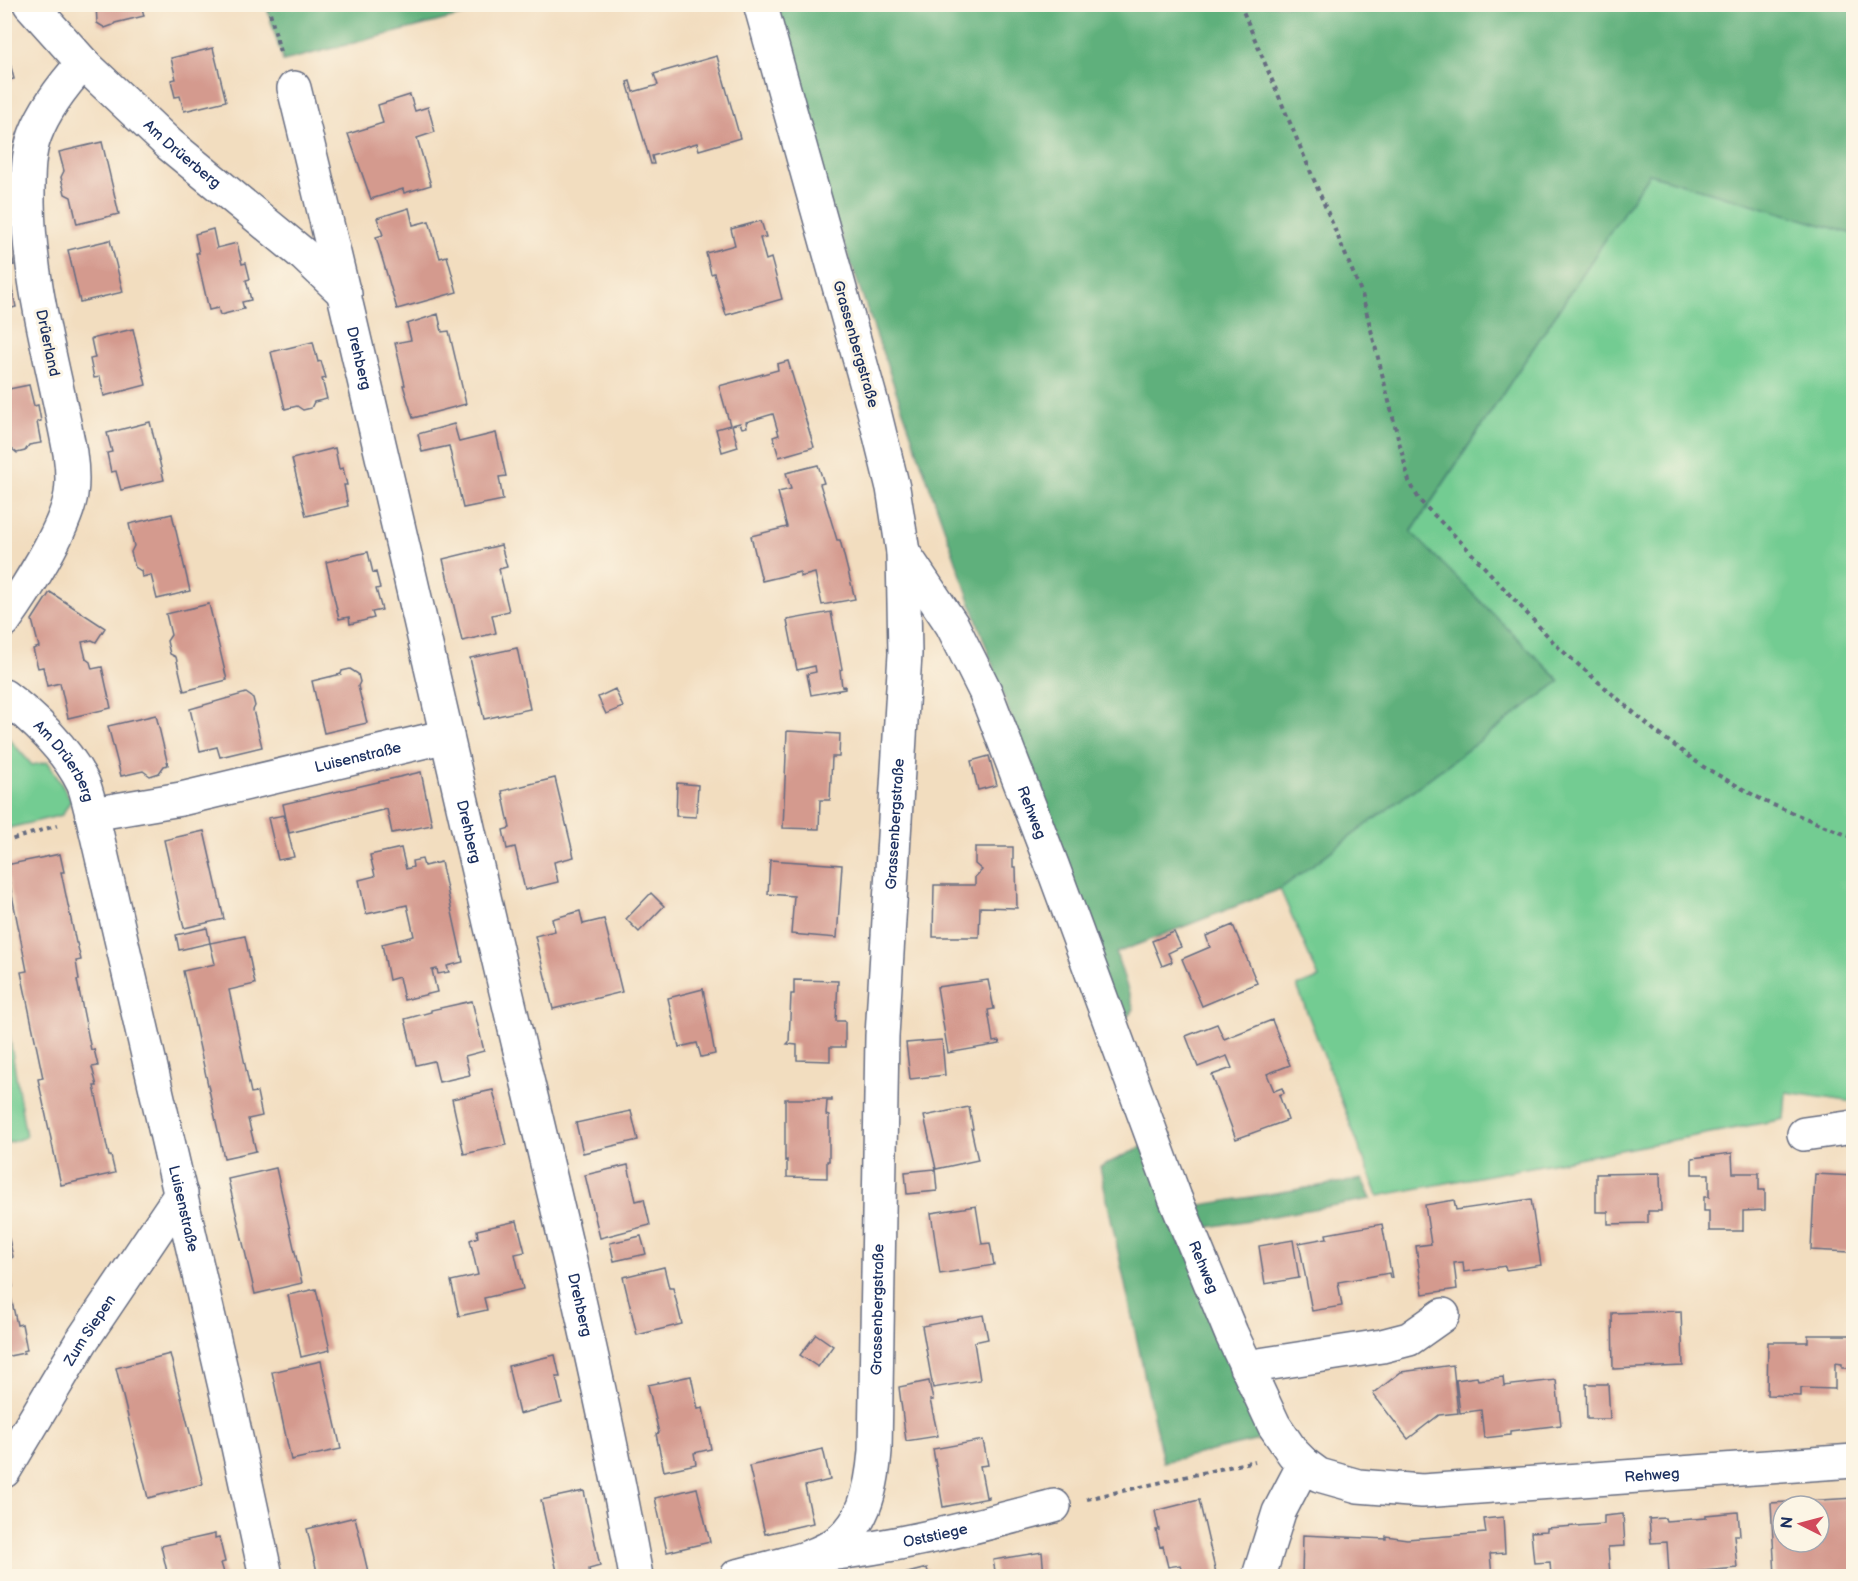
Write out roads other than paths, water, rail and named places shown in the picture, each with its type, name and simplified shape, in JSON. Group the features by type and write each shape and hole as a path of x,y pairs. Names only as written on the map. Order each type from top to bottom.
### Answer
{"street":[{"name":"Am Drüerberg","path":"30,4 82,63 170,145 296,249 345,294"},
{"name":"Grassenbergstraße","path":"737,1576 815,1556 837,1544 850,1532 861,1514 868,1495 874,1460 882,1036 905,654 903,552 893,488 874,411 761,7"},
{"name":"Drüerland","path":"4,621 53,541 71,496 70,453 40,309 29,239 28,187 32,150 39,125 66,82 82,63"},
{"name":"Drehberg","path":"294,88 345,294 579,1306 627,1524 636,1576"},
{"name":"Rehweg","path":"903,552 952,626 985,691 1171,1187 1246,1367 1274,1425 1293,1453 1304,1464 1330,1479 1358,1486 1422,1491 1854,1461"},
{"name":"Am Drüerberg","path":"4,696 18,706 60,749 83,783 96,829"},
{"name":"Luisenstraße","path":"266,1576 181,1194 96,829 181,799 447,736"},
{"path":"1804,1134 1854,1127"},
{"name":"Zum Siepen","path":"4,1471 81,1342 181,1194"},
{"path":"1246,1367 1382,1347 1409,1339 1443,1315"},
{"path":"1259,1576 1279,1512 1304,1464"},
{"name":"Oststiege","path":"815,1556 863,1551 921,1540 1054,1506"}]}
